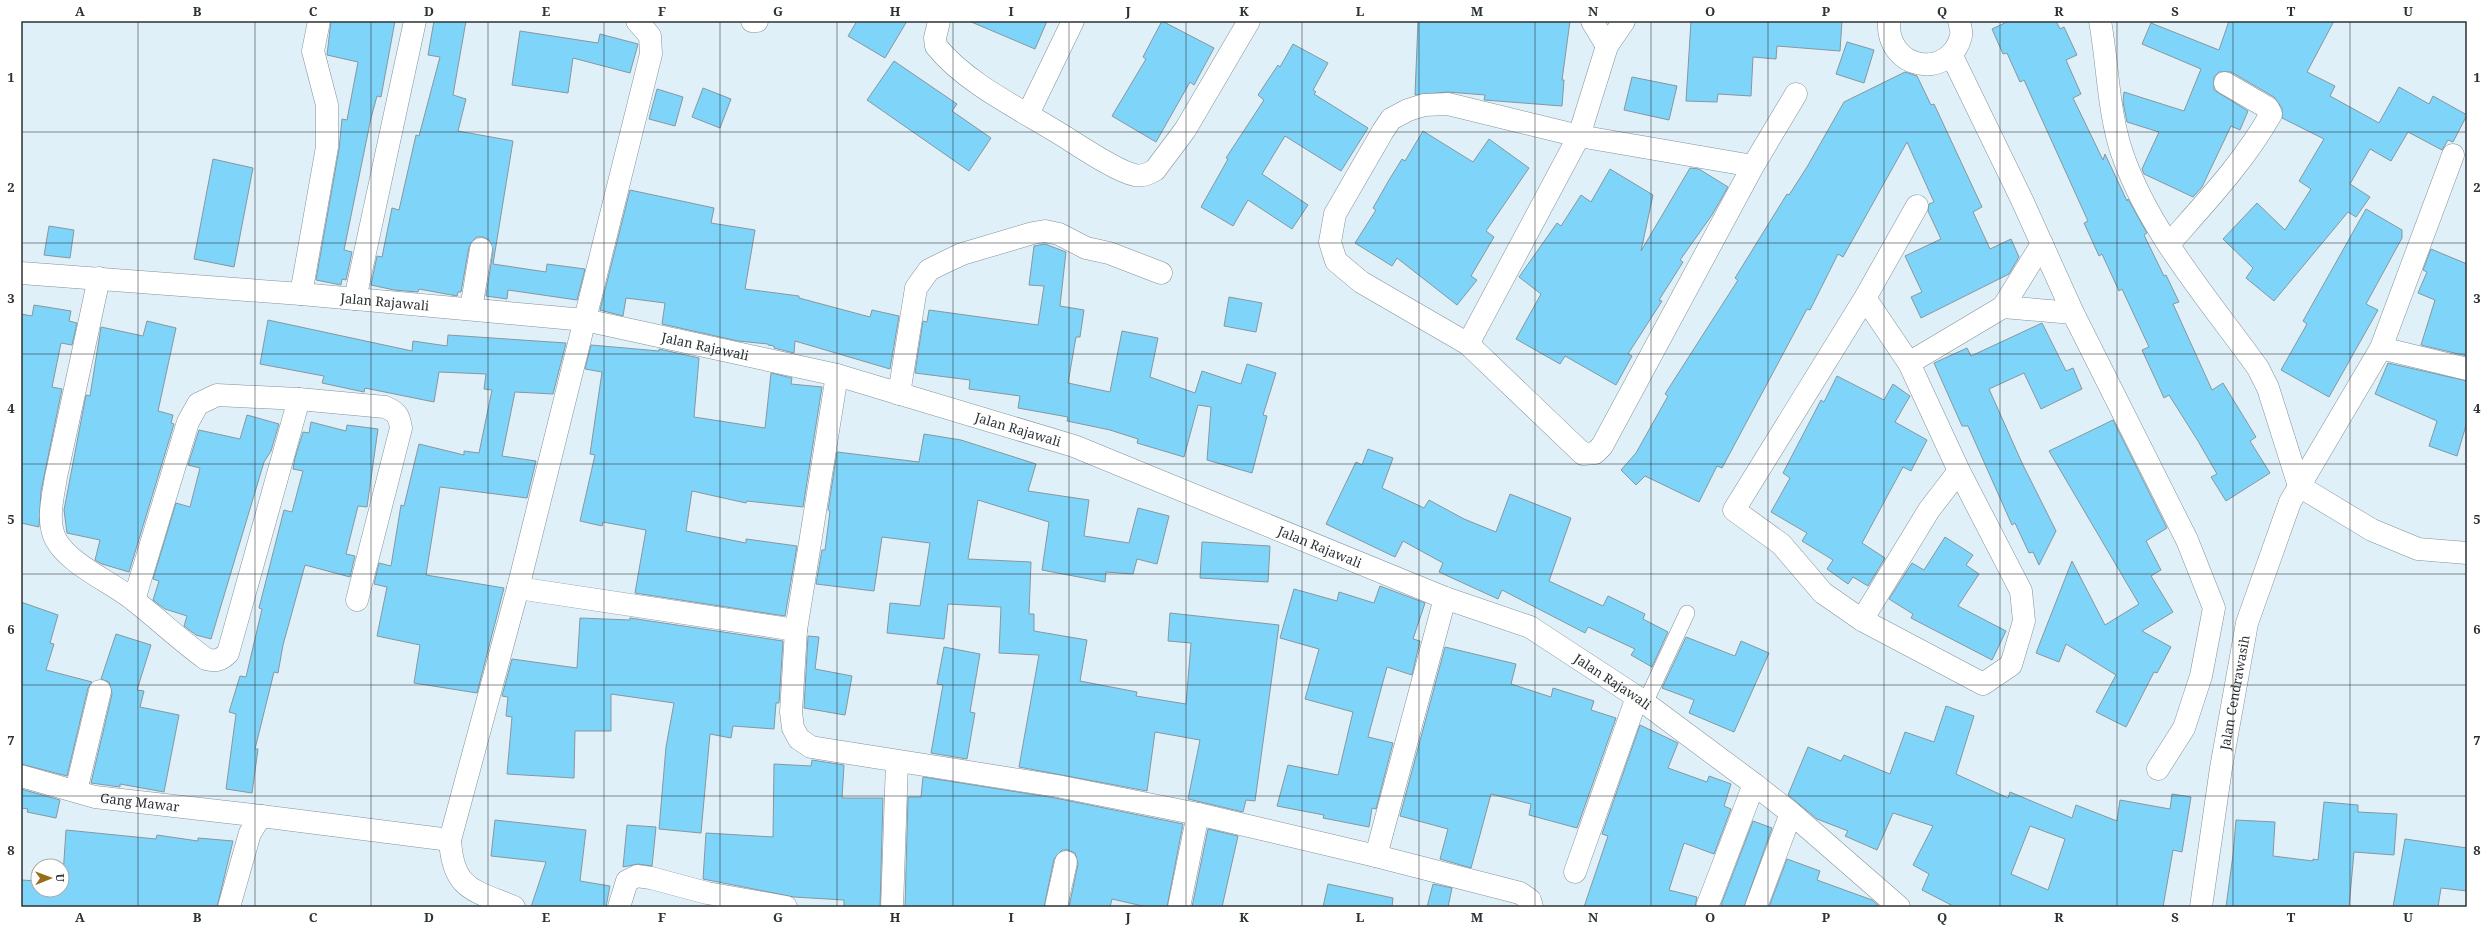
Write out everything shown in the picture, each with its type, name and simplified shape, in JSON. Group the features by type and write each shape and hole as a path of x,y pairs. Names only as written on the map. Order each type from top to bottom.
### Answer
{"street":[{"path":"301,294 327,147 326,105 313,51 319,21"},
{"path":"355,299 415,21"},
{"path":"514,907 472,890 463,882 456,873 450,840 518,588 651,54 650,36 637,21"},
{"path":"752,21 757,21"},
{"path":"939,21 935,38 936,46 978,82 1096,156 1135,175 1149,174 1155,170 1185,130 1249,21"},
{"path":"1028,114 1073,21"},
{"path":"1592,21 1606,46"},
{"path":"1468,344 1579,136 1606,46 1624,21"},
{"path":"1889,21 1888,32 1896,51 1913,63 1933,65 1951,54 1961,36 1959,21"},
{"path":"2100,21 2114,122 2122,152 2146,209 2169,244 2258,368 2268,388 2299,486 2372,530 2418,549 2467,553"},
{"path":"1951,54 2042,244 2072,313 2187,540 2214,608 2200,676 2184,728 2158,769"},
{"path":"2169,244 2215,192 2261,131 2271,114 2268,108 2225,83"},
{"path":"1753,166 1579,136 1448,104 1424,105 1408,110 1392,119 1335,214 1330,242 1336,261 1361,282 1468,344 1583,454 1595,453 1602,446 1753,166 1796,94"},
{"name":"Jalan Cendrawasih","path":"2201,907 2224,754 2247,622 2290,502 2381,348 2453,155"},
{"path":"1865,298 1910,363 1959,471 2021,591 2024,620 2011,665 1983,684 1862,620 1823,593 1781,544 1734,510 1865,298 1917,206"},
{"path":"899,394 916,288 928,270 962,254 1033,233 1045,231 1059,234 1086,248 1109,253 1160,273"},
{"path":"1910,363 2003,307 2042,244"},
{"path":"471,309 481,249"},
{"name":"Jalan Rajawali","path":"21,273 301,294 585,320 837,375 1074,446 1445,598 1530,628 1641,700 1754,784 1791,813 1899,907"},
{"path":"99,278 56,478 51,511 51,529 56,541 66,554 134,600 206,659 213,661 222,659 228,653 299,399"},
{"path":"2003,307 2072,313"},
{"path":"2381,348 2467,369"},
{"path":"837,375 796,630 791,712 793,728 799,739 811,747 896,762 1057,786 1198,814 1376,856 1520,893 1530,900 1532,907"},
{"path":"134,600 188,422 198,404 217,395 299,399 385,407 395,411 399,416 401,428 357,600"},
{"path":"1862,620 1929,510 1959,471"},
{"path":"518,588 796,630"},
{"path":"1376,856 1445,598"},
{"path":"76,792 100,691"},
{"path":"1575,872 1641,700"},
{"path":"892,907 896,762"},
{"name":"Gang Mawar","path":"21,776 95,797 450,840"},
{"path":"1707,907 1754,784"},
{"path":"1756,907 1791,813"},
{"path":"1179,907 1198,814"},
{"path":"230,907 250,833 261,816"},
{"path":"1056,907 1066,862"},
{"path":"619,907 626,880 637,876 651,878 707,893 786,907"}],"lane":[{"path":"1641,700 1686,613"}],"building":[{"path":"331,21 395,21 381,97 377,96 371,118 344,250 352,252 346,280 342,279 341,285 316,280 339,149 342,119 347,120 358,62 327,55"},
{"path":"434,21 466,21 453,95 466,99 458,131 513,141 493,264 546,272 547,264 585,269 577,300 508,290 507,299 486,296 493,251 489,240 483,237 476,237 469,247 461,292 458,292 457,296 419,289 418,292 394,290 371,285 377,256 382,257 392,208 399,210 416,135 419,136 440,57 428,55"},
{"path":"857,21 907,21 885,58 848,36"},
{"path":"969,21 1047,21 1035,49"},
{"path":"1162,21 1214,48 1194,85 1190,82 1156,142 1112,116 1146,59 1143,57"},
{"path":"1418,21 1570,21 1562,80 1564,80 1562,106 1484,100 1485,95 1448,92 1415,95"},
{"path":"1691,21 1842,21 1840,51 1777,46 1776,59 1753,57 1751,96 1718,94 1717,102 1686,101"},
{"path":"2009,21 2056,21 2060,29 2064,27 2077,55 2066,60 2081,94 2073,98 2103,160 2105,154 2127,201 2128,199 2147,233 2144,235 2164,276 2166,275 2179,302 2173,304 2212,390 2223,383 2256,437 2250,441 2270,473 2226,501 2211,477 2217,474 2198,441 2169,395 2164,398 2142,350 2149,347 2122,289 2119,291 2102,254 2099,256 2084,223 2088,221 2024,80 2020,82 2007,53 2003,54 1992,29"},
{"path":"2229,21 2334,21 2307,72 2335,86 2330,96 2379,123 2399,87 2429,104 2433,96 2467,115 2453,142 2448,140 2442,150 2408,132 2391,161 2370,149 2350,184 2370,197 2356,217 2348,212 2274,301 2246,278 2253,268 2223,239 2257,203 2285,230 2311,189 2299,181 2324,139 2282,118 2282,108 2274,97 2231,72 2219,72 2214,77 2214,90 2248,111 2240,130 2231,126 2202,187 2193,197 2144,174 2142,169 2159,132 2127,122 2123,102 2124,92 2184,111 2201,69 2142,44 2151,23 2219,50"},
{"path":"520,31 598,43 600,34 638,44 630,73 573,58 568,93 512,85"},
{"path":"1847,42 1874,50 1864,83 1836,74"},
{"path":"1293,44 1328,63 1313,90 1316,92 1314,94 1368,128 1341,171 1285,136 1262,174 1308,205 1292,229 1248,200 1233,226 1201,207 1228,159 1226,158 1264,100 1258,95 1278,65 1280,67"},
{"path":"894,61 957,104 952,111 991,138 969,171 867,100"},
{"path":"1905,72 1917,76 1931,105 1934,104 1982,207 1973,212 1990,249 2011,239 2019,257 2009,274 1921,318 1911,297 1922,292 1905,256 1941,239 1928,211 1929,204 1934,202 1907,142 1843,257 1838,254 1810,310 1807,309 1722,468 1717,466 1699,502 1645,476 1636,485 1621,470 1636,453 1668,396 1665,394 1738,280 1735,278 1787,194 1789,195 1807,167 1844,102"},
{"path":"1632,77 1677,86 1669,120 1624,110"},
{"path":"703,88 731,99 720,128 692,117"},
{"path":"657,89 683,97 675,126 649,119"},
{"path":"1423,131 1473,162 1489,139 1529,168 1486,231 1494,237 1471,276 1477,280 1457,305 1397,258 1392,266 1355,243 1376,210 1373,208 1389,180 1402,159 1405,161"},
{"path":"213,159 253,168 234,267 194,259"},
{"path":"1690,168 1699,169 1728,187 1712,215 1680,260 1683,262 1659,300 1662,301 1628,354 1632,356 1616,385 1565,356 1560,364 1516,339 1541,294 1519,277 1557,223 1561,226 1581,195 1591,202 1610,169 1653,195 1641,251"},
{"path":"630,190 714,208 711,223 755,230 745,289 799,296 799,298 870,317 872,310 899,316 890,369 795,341 794,353 774,348 774,346 768,344 738,341 662,324 665,303 626,298 623,316 600,310"},
{"path":"2366,209 2402,230 2402,238 2366,304 2378,310 2329,397 2281,370 2307,324 2303,321"},
{"path":"49,226 74,230 70,258 44,255"},
{"path":"1045,244 1066,252 1060,306 1084,310 1080,337 1076,337 1068,383 1110,392 1122,331 1158,338 1150,377 1195,393 1202,371 1241,384 1247,364 1276,373 1263,415 1267,416 1252,473 1207,460 1211,407 1198,405 1184,457 1137,443 1138,439 1110,430 1067,421 1068,417 1018,408 1020,396 969,389 970,380 915,373 923,321 927,322 929,310 1038,325 1044,286 1029,285 1034,246"},
{"path":"2431,249 2467,264 2467,356 2421,345 2435,300 2418,293 2427,272 2423,270"},
{"path":"1229,297 1262,303 1256,332 1224,326"},
{"path":"34,305 71,311 69,321 77,323 72,345 61,343 52,387 62,389 41,491 39,527 21,523 21,314 32,316"},
{"path":"268,320 412,351 413,341 447,346 448,335 566,343 553,394 515,392 502,456 536,461 527,498 440,487 426,575 504,588 477,693 414,683 420,645 377,636 387,587 374,584 379,563 391,566 401,505 404,506 419,444 464,455 464,451 479,453 492,390 484,389 486,374 439,372 434,402 365,388 364,392 322,383 324,376 260,364"},
{"path":"147,321 176,328 158,411 173,415 171,423 174,424 129,572 102,564 95,560 100,540 67,533 64,510 86,395 90,396 101,327 143,336"},
{"path":"2042,323 2066,371 2073,368 2082,389 2041,409 2024,373 1989,389 2022,463 2056,531 2039,565 2033,552 2029,553 2015,523 2012,525 1968,426 1962,426 1934,363 1967,348 1971,356"},
{"path":"591,345 659,351 659,349 699,358 694,417 765,428 771,373 792,378 791,384 822,387 803,507 747,501 746,503 692,491 686,531 746,543 746,539 797,546 785,616 635,593 646,530 603,522 602,526 580,521 595,455 590,454 602,372 585,369"},
{"path":"2388,363 2467,381 2467,422 2457,456 2429,446 2437,421 2375,394"},
{"path":"1837,376 1884,400 1893,384 1910,396 1895,422 1927,440 1911,471 1903,467 1862,543 1885,558 1868,586 1853,577 1848,584 1827,569 1833,560 1802,541 1807,533 1771,512 1790,478 1783,473 1821,400 1824,402"},
{"path":"247,415 279,424 271,451 264,462 211,639 196,635 184,626 187,616 165,609 153,600 159,581 153,579 176,503 190,507 200,468 188,465 199,430 240,439"},
{"path":"2113,420 2167,528 2146,541 2161,570 2151,576 2173,612 2142,631 2171,647 2157,673 2154,672 2126,727 2096,712 2116,675 2066,644 2059,662 2036,653 2072,561 2105,625 2139,604 2049,451"},
{"path":"311,422 346,431 347,425 378,429 367,507 358,506 346,554 355,556 350,577 305,565 283,645 278,673 274,672 255,749 258,749 252,793 226,789 236,714 229,712 240,676 246,677 262,609 259,608 284,510 292,512 303,471 293,469 295,458 303,432 309,433"},
{"path":"924,434 961,440 1036,464 1028,491 1089,500 1084,536 1129,543 1138,508 1169,516 1157,564 1137,559 1133,574 1106,572 1105,582 1042,570 1049,522 978,500 968,559 1031,562 1029,614 1034,614 1034,631 1087,640 1080,681 1137,692 1136,696 1186,704 1191,643 1168,641 1170,613 1279,625 1255,801 1246,800 1243,812 1188,799 1200,740 1155,732 1147,791 1019,767 1039,655 999,653 1001,607 948,604 944,639 887,633 890,603 920,606 930,543 882,537 874,591 816,584 822,550 825,550 830,511 828,510 837,452 919,462"},
{"path":"1368,449 1393,458 1382,488 1424,508 1429,500 1464,519 1496,532 1510,494 1571,518 1549,581 1603,606 1608,596 1645,614 1643,619 1668,632 1652,667 1631,655 1635,649 1588,627 1585,633 1502,590 1498,599 1439,572 1443,563 1403,541 1395,557 1326,524 1356,462 1362,465"},
{"path":"1945,537 1973,555 1966,565 1979,574 1958,606 2006,631 1992,660 1911,618 1913,614 1889,599 1912,563 1924,570"},
{"path":"1202,542 1270,546 1268,582 1200,578"},
{"path":"1380,586 1425,603 1413,639 1420,641 1412,675 1387,667 1368,737 1393,743 1376,809 1372,808 1369,827 1323,818 1324,815 1277,806 1288,765 1338,775 1353,712 1305,699 1319,649 1280,638 1294,589 1337,601 1339,592 1374,603"},
{"path":"21,602 58,615 50,643 54,644 46,670 92,682 88,688 67,776 21,764"},
{"path":"580,618 630,620 630,618 783,641 779,703 776,703 774,729 733,726 731,738 710,734 701,833 659,829 666,747 674,703 611,694 611,731 575,731 574,778 507,774 512,717 506,716 508,697 502,696 512,659 577,668"},
{"path":"116,634 151,645 137,690 144,691 140,707 179,715 164,792 120,784 120,787 91,783 112,694 109,682 101,679"},
{"path":"808,636 819,637 815,669 852,676 845,715 804,708"},
{"path":"1686,637 1735,656 1741,641 1769,653 1734,732 1689,713 1694,700 1662,688"},
{"path":"944,647 980,654 970,712 975,713 967,759 931,753 943,685 937,684"},
{"path":"1445,647 1516,664 1511,684 1551,697 1553,688 1594,701 1591,710 1616,718 1577,828 1529,815 1531,804 1491,794 1471,868 1440,859 1448,829 1400,816"},
{"path":"1946,706 1974,716 1956,774 2008,798 2010,792 2072,818 2076,805 2117,821 2120,800 2170,809 2172,794 2191,797 2182,852 2173,850 2163,907 1955,907 1922,890 1929,874 1913,865 1933,826 1893,813 1877,850 1845,836 1848,831 1817,819 1788,795 1808,747 1841,761 1844,755 1890,774 1905,732 1934,742","holes":["2030,826 2065,839 2048,890 2011,874"]},
{"path":"1640,725 1678,743 1668,768 1707,782 1709,776 1731,784 1724,806 1731,809 1714,854 1684,843 1669,890 1697,897 1695,907 1584,907 1608,836 1602,834"},
{"path":"812,760 844,765 842,798 883,798 880,907 844,907 844,900 794,897 703,879 706,833 773,837 774,764 811,766"},
{"path":"923,777 1055,798 1183,824 1167,907 1147,907 1112,899 1110,907 1069,907 1078,864 1075,853 1068,850 1062,850 1054,859 1044,907 905,907 908,797 921,797"},
{"path":"21,789 60,800 56,818 27,812 28,809 21,808"},
{"path":"2324,802 2358,805 2358,812 2397,814 2394,855 2354,852 2349,907 2226,907 2236,820 2275,822 2273,856 2313,861 2313,859 2318,860"},
{"path":"495,820 586,830 580,881 610,886 606,907 531,907 546,862 491,856"},
{"path":"1753,821 1772,828 1744,907 1725,907 1721,905"},
{"path":"627,825 656,827 652,866 638,864 623,867"},
{"path":"1208,829 1238,836 1222,907 1192,907"},
{"path":"66,830 156,839 157,835 198,841 198,838 233,841 217,907 21,907 21,880 30,881 30,898 70,898 70,858 64,858"},
{"path":"2405,839 2467,848 2467,891 2441,888 2438,907 2393,907"},
{"path":"1787,859 1820,871 1817,880 1872,900 1880,907 1769,907"},
{"path":"1328,884 1393,898 1392,907 1323,907"},
{"path":"1433,884 1452,888 1448,907 1427,907"}]}
